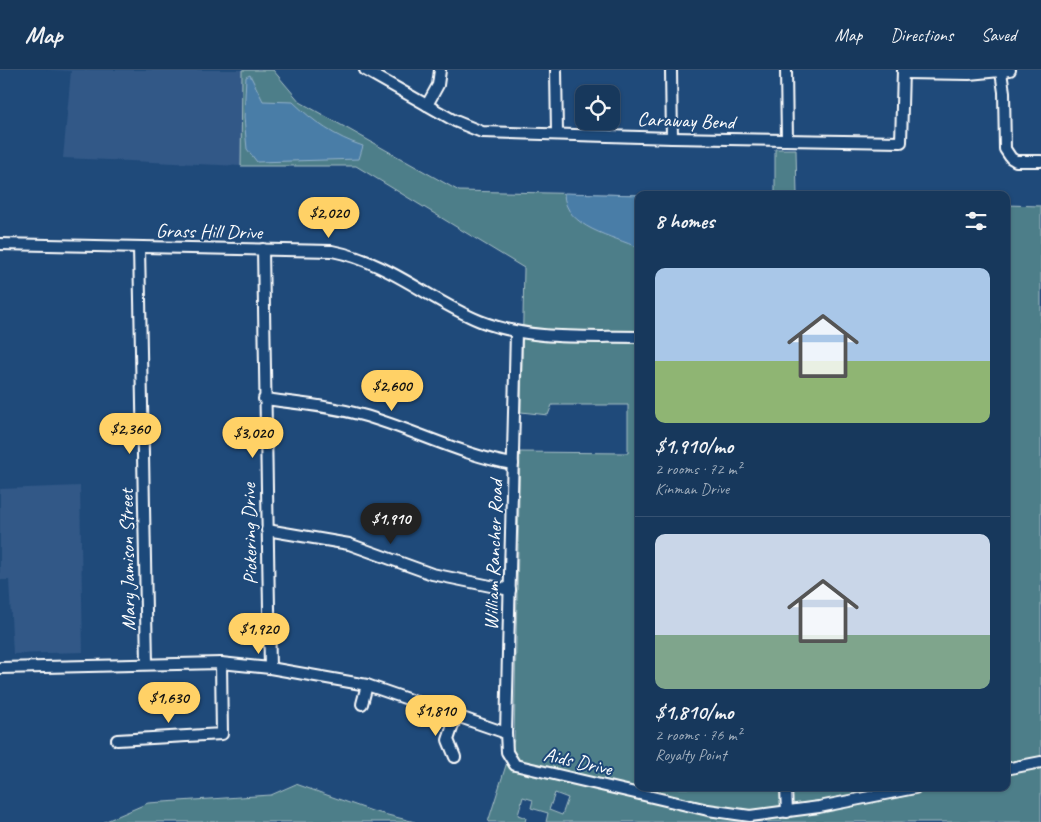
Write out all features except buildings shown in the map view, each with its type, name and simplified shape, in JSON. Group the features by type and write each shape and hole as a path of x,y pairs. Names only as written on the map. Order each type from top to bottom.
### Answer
{"street":[{"name":"Caraway Bend","path":"365,70 427,105 482,132 902,142 903,72"},
{"path":"427,105 438,85 440,70"},
{"path":"556,70 557,133"},
{"path":"671,70 672,138"},
{"path":"786,70 787,140"},
{"path":"903,72 1005,71 1005,148 1008,155 1016,161 1041,162"},
{"name":"Grass Hill Drive","path":"0,244 332,251 366,259 479,320 516,332 532,335 635,337"},
{"name":"Mary Jamison Street","path":"139,247 147,664"},
{"name":"Pickering Drive","path":"263,249 264,399 270,668"},
{"name":"William Rancher Road","path":"516,332 506,732 507,752 510,759 515,765 526,767"},
{"path":"264,399 360,415 414,432 461,452 483,459 513,464"},
{"path":"267,530 349,544 432,574 510,590"},
{"path":"117,740 222,734 221,663"},
{"path":"0,668 221,663 270,668 367,685 506,732"},
{"path":"362,704 367,685"},
{"path":"455,756 448,740 456,716"},
{"path":"1010,768 1041,762"},
{"name":"Aids Drive","path":"526,767 708,810 750,816 787,812 900,791"},
{"path":"786,791 787,812"}],"shaded area":[{"path":"46,70 242,70 241,166 63,158 71,71"},
{"path":"250,75 263,101 293,102 325,128 363,146 359,159 257,162 247,149 244,117 246,77"},
{"path":"564,193 635,195 635,247 604,235 581,223 572,215 566,205"},
{"path":"80,486 83,652 13,654 9,580 0,580 0,489"}],"green space":[{"path":"242,70 273,70 300,102 459,191 635,195 635,791 1010,791 1010,205 1041,206 1041,822 546,822 548,813 531,808 533,800 523,797 518,815 526,818 525,822 488,822 514,740 520,452 628,453 628,405 552,405 548,415 521,412 524,268 356,166 241,166","holes":["555,793 568,798 562,815 549,810"]},
{"path":"775,149 796,149 797,191 775,191"},
{"path":"296,784 372,811 415,822 104,822 148,803 271,795"}]}
